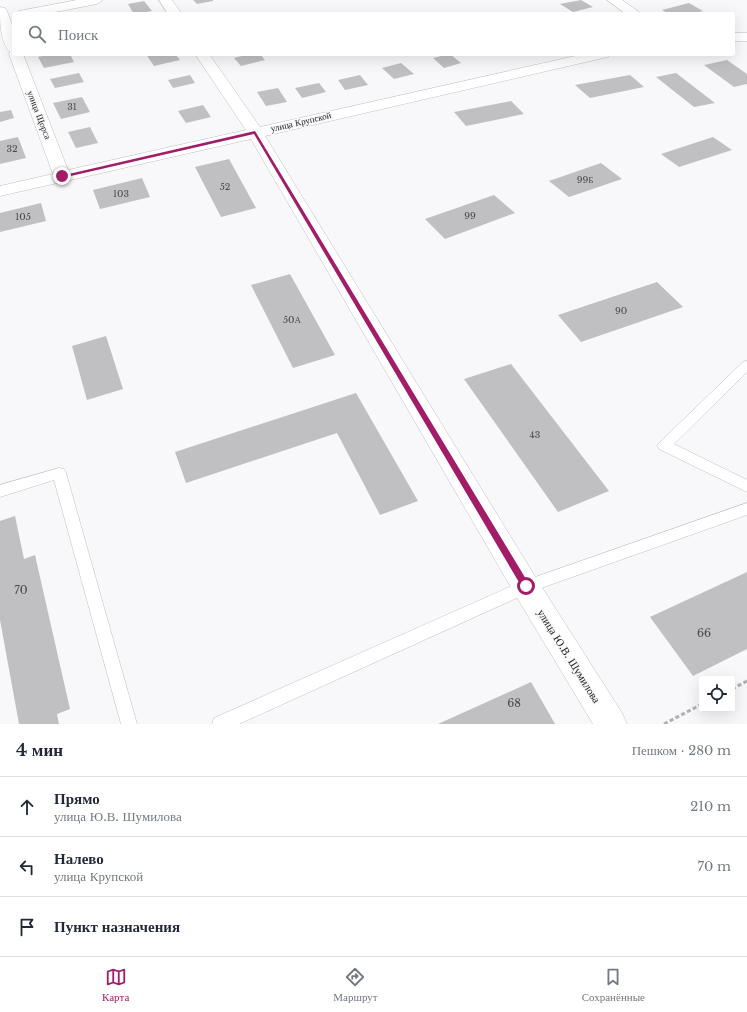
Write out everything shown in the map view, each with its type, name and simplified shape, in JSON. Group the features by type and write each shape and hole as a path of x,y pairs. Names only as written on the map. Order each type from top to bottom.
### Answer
{"street":[{"path":"34,12 97,0"},
{"path":"165,0 174,12"},
{"path":"613,0 632,12"},
{"path":"4,16 12,42"},
{"path":"735,37 747,37"},
{"name":"улица Щорса","path":"17,56 62,176"},
{"name":"улица Ю.В. Шумилова","path":"203,56 255,132 526,586 611,724"},
{"name":"улица Крупской","path":"0,191 594,56"}],"lane":[{"path":"747,365 664,446 747,486"},
{"path":"0,491 59,473 129,724"},
{"path":"220,724 526,586 747,509"}],"path":[{"path":"735,687 747,681"},
{"path":"664,724 699,706"}],"building":[{"path":"193,0 213,0 213,1 197,4"},
{"path":"581,0 593,7 573,12 560,4"},
{"path":"144,1 152,11 133,12 128,4"},
{"path":"689,3 703,11 666,12 662,10"},
{"path":"71,56 74,62 44,68 38,57"},
{"path":"147,56 177,56 180,60 154,66"},
{"path":"242,56 262,56 265,60 241,66 234,58"},
{"path":"452,56 461,63 444,68 433,58"},
{"path":"727,60 747,74 747,84 734,87 704,65"},
{"path":"401,63 414,74 394,79 382,68"},
{"path":"79,73 84,82 55,88 50,79"},
{"path":"676,73 715,103 694,107 656,77"},
{"path":"190,75 195,83 173,88 168,80"},
{"path":"360,75 368,85 345,90 338,80"},
{"path":"630,75 644,87 590,98 575,85"},
{"path":"319,83 326,92 302,98 295,88"},
{"path":"278,88 287,102 266,106 257,92"},
{"path":"82,97 90,112 61,119 53,103"},
{"path":"511,101 524,114 466,126 454,112"},
{"path":"203,105 211,117 186,123 178,111"},
{"path":"11,110 14,118 0,122 0,112"},
{"path":"90,127 98,143 76,148 68,132"},
{"path":"18,137 26,158 0,164 0,141"},
{"path":"713,137 732,150 679,167 661,154"},
{"path":"229,159 256,208 221,217 195,167"},
{"path":"601,163 622,179 569,197 549,181"},
{"path":"142,178 150,197 100,209 93,190"},
{"path":"494,195 515,213 445,239 425,219"},
{"path":"41,203 46,221 0,232 0,213"},
{"path":"290,274 335,355 293,368 251,285"},
{"path":"657,282 683,307 581,342 558,315"},
{"path":"106,336 123,389 87,400 72,346"},
{"path":"511,364 609,491 558,512 464,379"},
{"path":"356,393 418,501 380,515 337,433 186,483 175,452"},
{"path":"15,516 24,559 35,555 70,709 57,714 59,724 19,724 0,620 0,521"},
{"path":"747,572 747,649 693,676 650,617"},
{"path":"531,682 555,724 438,724"}],"route":[{"path":"62,176 255,132 526,586"}]}
